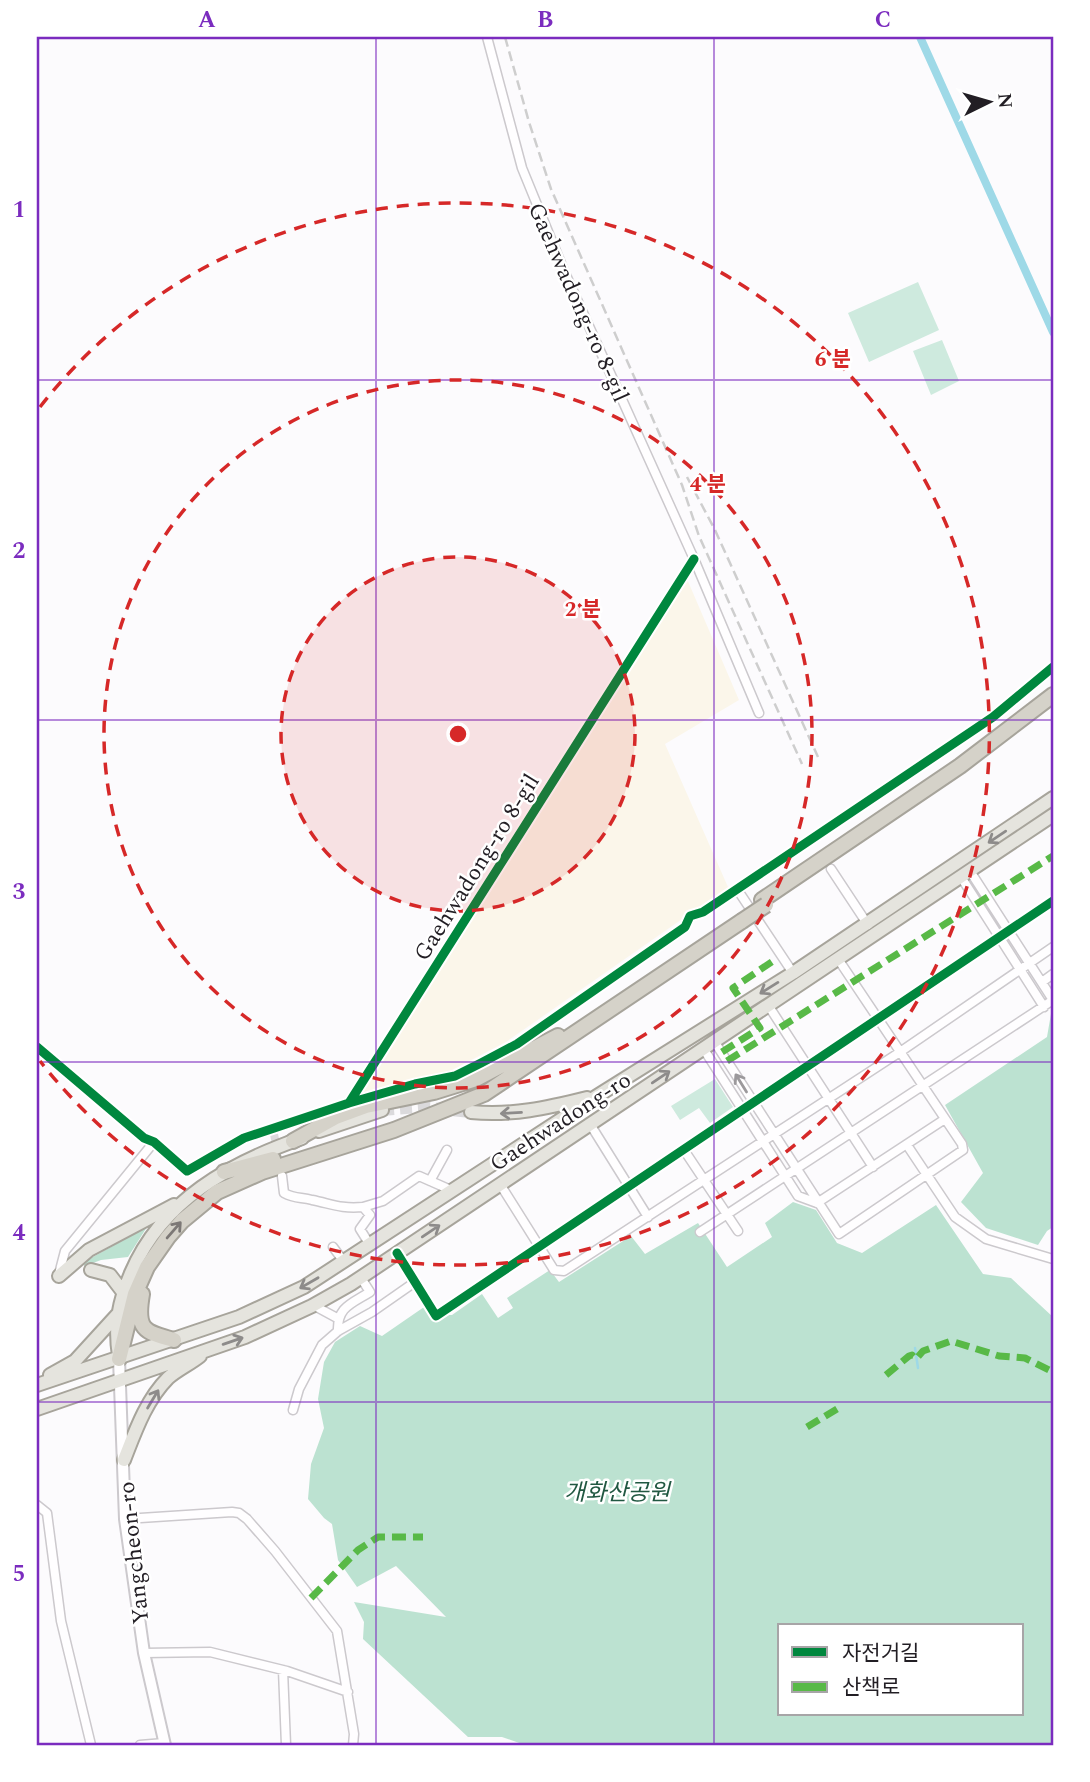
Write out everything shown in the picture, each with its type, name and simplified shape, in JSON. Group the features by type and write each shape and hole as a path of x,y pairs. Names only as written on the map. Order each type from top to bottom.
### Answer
{"highway":[{"path":"851,844 1053,695"},
{"path":"224,1172 288,1156 444,1105 482,1087 1016,736 1053,706"},
{"path":"120,1359 135,1294 147,1267 182,1222 217,1192 262,1172 394,1130 484,1094 740,918"},
{"path":"293,1141 336,1116 476,1079 574,1027"},
{"path":"147,1267 140,1322 150,1334 174,1340"}],"main road":[{"name":"Gaehwadong-ro","path":"37,1409 245,1337 313,1305 361,1278 838,959 921,889 1053,798"},
{"name":"Gaehwadong-ro","path":"37,1384 120,1359 239,1317 304,1287 597,1096 793,973 870,930 912,911 1052,817"},
{"path":"912,911 908,907 920,897 921,889"},
{"path":"471,1112 531,1112 597,1096"},
{"path":"59,1276 96,1246 184,1200 224,1172 266,1151 382,1110"},
{"path":"120,1359 116,1333 123,1292 149,1238 184,1200"},
{"path":"91,1270 110,1275 123,1292"},
{"path":"37,1384 75,1361 117,1315"},
{"path":"124,1460 139,1422 157,1391 170,1376 207,1350"},
{"name":"Yangcheon-ro","path":"120,1359 125,1520 144,1653 164,1744"}],"street":[{"name":"Gaehwadong-ro 8-gil","path":"487,37 522,169 565,273 694,559 759,712"},
{"name":"Gaehwadong-ro 8-gil","path":"349,1103 694,559"},
{"path":"37,1047 187,1171 244,1138 273,1131 349,1103 415,1084 455,1076 517,1044 685,927 690,916 703,912 993,717 1053,667"},
{"path":"831,869 858,907 870,930"},
{"path":"700,1232 1053,1000 1009,932 966,874"},
{"path":"966,874 1000,938 1044,1007"},
{"path":"737,889 793,973"},
{"path":"397,1253 436,1316 1053,901"},
{"path":"500,1184 555,1270 564,1271 900,1052 1053,947"},
{"path":"709,1044 754,1103 839,1234 963,1150 962,1144 838,959"},
{"path":"1042,982 1053,974"},
{"path":"768,1005 873,1167"},
{"path":"709,1044 743,1110 798,1196 817,1203"},
{"path":"817,1203 945,1119"},
{"path":"590,1124 648,1217"},
{"path":"59,1276 65,1251 155,1142"},
{"path":"907,1144 955,1217 970,1229 986,1239 1053,1259"},
{"path":"430,1181 447,1150"},
{"path":"684,1150 737,1231"},
{"path":"282,1176 284,1193 295,1199 310,1199 345,1209 383,1201 419,1176 453,1191"},
{"path":"363,1207 370,1215 360,1229 370,1245"},
{"path":"333,1247 344,1262"},
{"path":"361,1278 378,1306"},
{"path":"293,1410 299,1389 322,1345 338,1331 415,1282"},
{"path":"338,1331 337,1318 341,1311 370,1292"},
{"path":"313,1305 337,1318"},
{"path":"37,1505 47,1513 61,1621 90,1745"},
{"path":"125,1520 232,1512 247,1519 337,1631 354,1734 353,1745"},
{"path":"144,1653 210,1652 284,1670 348,1692"},
{"path":"284,1670 286,1745"},
{"path":"140,1745 164,1744"}],"shaded area":[{"path":"687,579 739,700 665,744 728,887 506,1042 450,1071 360,1096"}],"green space":[{"path":"918,282 939,330 869,362 848,313"},
{"path":"942,340 959,381 931,395 913,351"},
{"path":"1052,1008 1053,1227 1038,1245 986,1228 961,1202 983,1173 945,1105 1047,1037"},
{"path":"715,1079 733,1107 710,1123 699,1108 680,1120 671,1106"},
{"name":"개화산공원","path":"793,1202 816,1210 837,1243 862,1253 936,1205 983,1274 1011,1278 1053,1317 1053,1745 525,1745 502,1737 468,1737 363,1639 364,1622 354,1602 446,1617 396,1566 357,1587 338,1560 332,1524 308,1499 311,1464 324,1428 318,1399 324,1362 335,1342 360,1326 382,1336 427,1305 437,1315 452,1315 482,1294 498,1318 513,1308 507,1298 550,1270 559,1282 631,1236 645,1254 698,1223 727,1267 772,1237 765,1223"},
{"path":"147,1227 128,1257 101,1260 85,1266 82,1263"}],"waterway":[{"path":"920,37 1053,332"},
{"path":"915,1348 918,1368"}],"tunnel":[{"path":"382,1110 420,1107 471,1112"},
{"path":"274,1134 277,1149"}],"railway":[{"path":"505,37 551,189 682,485 699,536 802,764"},
{"path":"687,477 715,530 818,757"}],"marked path":[{"path":"727,1061 1053,856"},
{"path":"722,1052 760,1028 733,988 773,961"},
{"path":"886,1375 909,1356 912,1355 916,1359 923,1351 951,1341 999,1356 1025,1358 1053,1372"},
{"path":"807,1427 842,1406"},
{"path":"311,1598 358,1550 378,1537 423,1537"}],"cycle path":[{"path":"37,1047 187,1171 244,1138 349,1103 694,559"},
{"path":"349,1103 415,1084 455,1076 517,1044 685,927 690,916 703,912 993,717 1053,667"},
{"path":"397,1253 436,1316 1053,901"}]}
